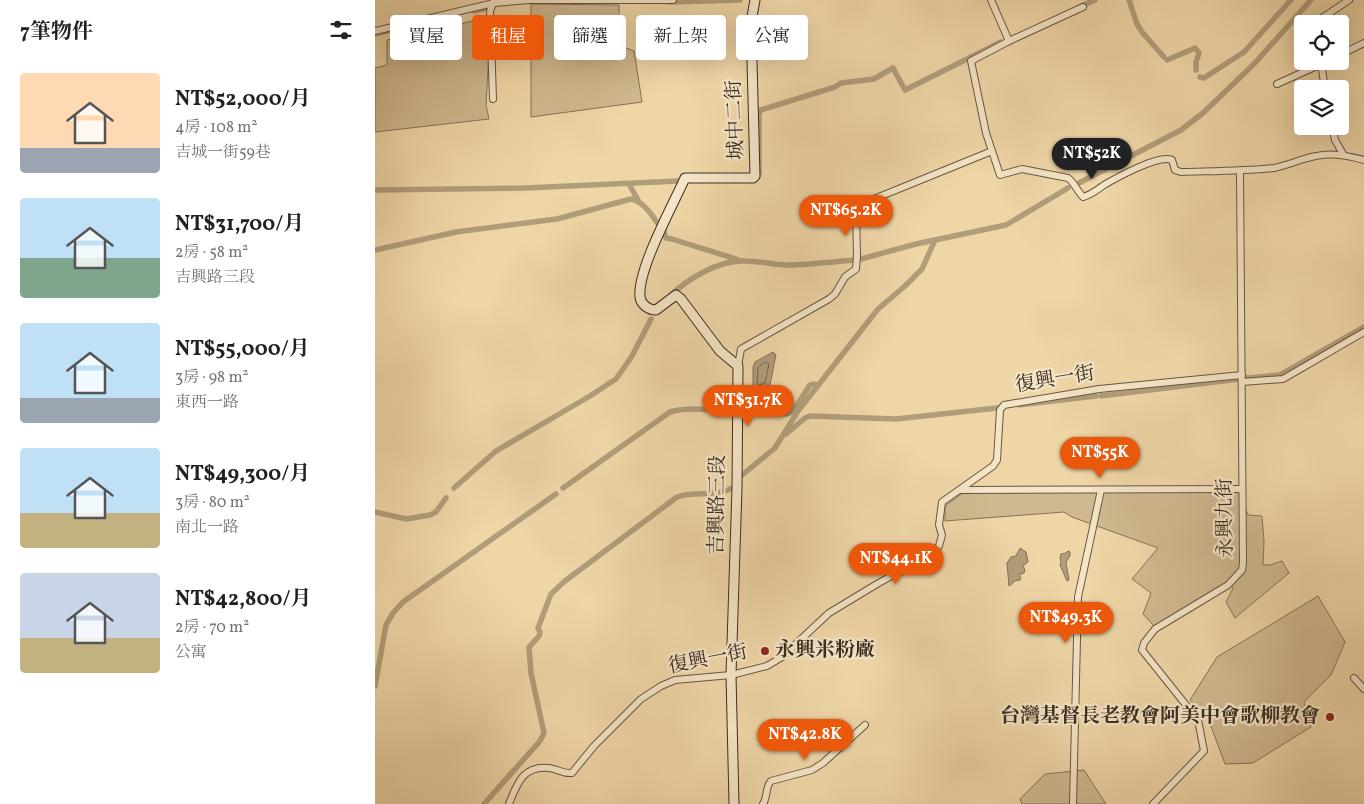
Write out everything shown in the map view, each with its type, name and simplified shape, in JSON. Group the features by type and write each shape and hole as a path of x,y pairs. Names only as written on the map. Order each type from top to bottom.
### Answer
{"street":[{"path":"375,31 494,1 673,0"},
{"name":"城中二街","path":"738,366 720,351 681,299 676,296 657,310 650,310 643,304 640,298 643,268 685,178 753,178 755,176 751,22 755,0"},
{"path":"991,0 1009,41"},
{"path":"1326,15 1349,0"},
{"path":"493,99 490,11 494,1"},
{"path":"1083,7 1009,41 971,61 986,134 1000,175 1022,169 1068,178 1083,197 1089,196 1104,185 1150,162 1168,158 1171,160 1175,170 1181,172 1240,171 1277,167 1323,154 1343,154 1364,160"},
{"path":"1349,50 1364,43"},
{"path":"1277,84 1306,70"},
{"path":"1334,135 1343,154"},
{"path":"738,366 741,349 829,299 855,268 857,256 856,212 859,206 993,151"},
{"name":"永興九街","path":"1153,804 1204,751 1198,720 1142,650 1155,629 1228,585 1242,570 1240,171"},
{"name":"復興一街","path":"509,804 522,776 529,771 548,768 565,774 572,772 594,746 641,699 661,686 675,680 731,675 767,666 782,657 829,613 895,574 916,566 932,555 939,546 942,536 939,525 942,502 993,466 997,460 999,410 1004,405 1099,389 1242,379 1283,380 1364,332"},
{"name":"吉興路三段","path":"734,804 731,675 737,488 738,366"},
{"path":"959,490 1242,489"},
{"path":"1073,804 1078,597 1101,490"},
{"path":"1355,678 1364,689"},
{"path":"763,804 766,800 768,786 771,781 812,770 823,763 865,725"}],"shaded area":[{"path":"531,4 619,5 619,15 554,15 554,60 626,60 626,48 634,51 642,102 531,117 531,60 544,60 544,15 531,15"},
{"path":"472,21 472,60 489,60 486,105 489,119 375,132 375,68 387,65 387,40 390,39 390,60 462,60 462,23"},
{"path":"967,490 1239,492 1248,515 1262,516 1263,565 1282,561 1289,573 1235,618 1226,602 1233,588 1231,585 1155,627 1143,614 1151,593 1132,579 1158,548 1072,517 1064,512 945,521 945,506"},
{"path":"1318,596 1345,642 1331,675 1304,702 1311,727 1253,763 1225,764 1209,721 1190,700 1217,657"},
{"path":"1084,770 1106,804 1022,804 1020,799 1045,774"}],"water":[{"path":"773,352 776,355 769,390 753,390 753,367 755,362"},
{"path":"1020,548 1026,552 1028,562 1023,566 1024,573 1019,575 1020,580 1015,581 1009,586 1007,563 1011,557 1016,556"},
{"path":"1068,551 1070,556 1066,562 1069,580 1067,581 1060,565 1060,557 1061,554"}],"waterway":[{"path":"668,2 740,0"},
{"path":"1079,7 1095,0"},
{"path":"1129,0 1137,24 1164,57"},
{"path":"1200,77 1204,78 1244,52 1291,0"},
{"path":"1075,185 1181,130 1203,113 1254,64 1311,0"},
{"path":"474,11 487,8"},
{"path":"375,34 390,30"},
{"path":"758,177 759,114 761,110 835,87 841,83 874,79 893,68 905,90 1001,42"},
{"path":"1167,60 1195,48 1199,53 1196,70"},
{"path":"375,190 525,188 678,181"},
{"path":"629,184 638,200"},
{"path":"861,259 916,244 1006,225 1068,188"},
{"path":"375,250 456,232 557,219 631,199 644,206 660,226"},
{"path":"664,231 666,238 739,260"},
{"path":"741,476 775,448 798,411 878,309 922,269 935,240"},
{"path":"671,295 703,272 732,262 748,261 792,265 854,260"},
{"path":"454,488 496,451 616,379 632,356 651,319"},
{"path":"1246,378 1280,375 1364,327"},
{"path":"1101,396 1240,379"},
{"path":"741,412 788,414 793,411 810,385 818,385"},
{"path":"1019,405 1096,396"},
{"path":"786,434 810,416 896,419 997,408"},
{"path":"563,488 670,412 694,409 734,412"},
{"path":"484,804 540,741 544,733 531,673 529,647 539,636 538,628 551,594 565,581 677,497 691,494 719,493 732,488"},
{"path":"375,686 386,625 393,613 403,602 556,494"},
{"path":"375,512 406,519 430,515 436,512 446,498"}],"place":[{"name":"永興米粉廠","path":"765,651"},
{"name":"台灣基督長老教會阿美中會歌柳教會","path":"1330,717"}]}
